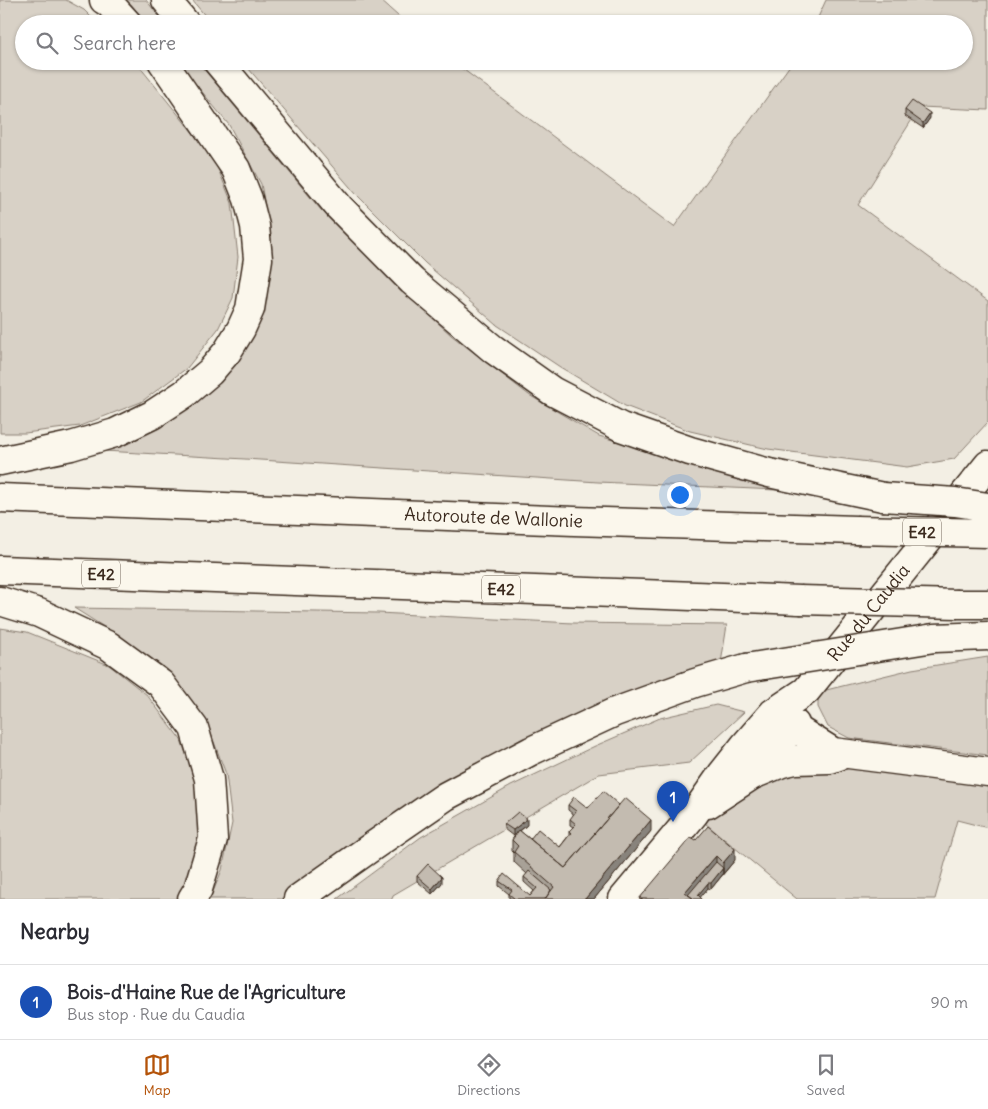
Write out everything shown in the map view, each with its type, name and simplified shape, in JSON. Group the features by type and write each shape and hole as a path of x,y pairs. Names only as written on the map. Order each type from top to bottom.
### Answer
{"main road":[{"path":"104,0 120,15"},
{"path":"166,0 178,15"},
{"path":"0,461 71,446 115,433 152,415 184,394 210,372 227,352 250,309 258,259 248,199 236,169 168,70"},
{"path":"225,70 339,207 412,281 493,349 552,390 621,427 690,451 769,473 883,497 955,502 988,507"},
{"name":"Rue du Caudia","path":"694,814 754,774 787,726 988,465"},
{"name":"Autoroute de Wallonie","path":"0,498 544,520 988,533"},
{"name":"E42","path":"0,570 800,600 988,604"},
{"path":"0,601 39,614 109,646 161,684 194,728 210,779 213,839 198,889 192,899"},
{"path":"298,899 446,796 532,751 615,712 695,683 746,668 934,638 988,636"},
{"path":"787,726 834,749 988,772"},
{"name":"Rue du Caudia","path":"623,899 694,814 745,745 787,726"}],"shaded area":[{"path":"0,0 66,0 89,15 15,15 15,70 142,70 214,159 232,203 238,257 233,298 218,329 187,368 141,402 80,426 25,433 0,433"},
{"path":"125,0 146,0 158,15 140,15"},
{"path":"192,0 380,0 397,15 204,15"},
{"path":"826,0 988,0 988,110 920,107 858,205 988,301 988,422 954,459 907,467 768,449 690,431 625,406 560,367 497,325 425,263 356,194 250,70 464,70 674,227 787,70 973,70 973,15 819,15"},
{"path":"184,70 204,70 321,210 386,275 451,335 529,395 599,436 696,467 799,491 598,482 104,451 138,438 172,419 213,387 251,338 268,284 271,240 261,184 229,125"},
{"path":"74,608 378,613 573,623 727,625 721,663 590,710 501,751 387,819 281,899 210,899 222,870 232,823 226,774 208,726 167,669"},
{"path":"0,628 27,632 109,665 147,695 181,740 196,781 200,827 192,867 178,899 0,899"},
{"path":"988,657 988,755 849,738 828,727 818,707 818,692 912,669"},
{"path":"716,705 744,712 689,763 599,774 393,895 392,899 337,899 421,837 511,786 595,746 660,718"},
{"path":"782,763 988,772 988,828 957,820 935,899 797,899 694,814"}],"building":[{"path":"912,101 930,113 923,123 905,110"},
{"path":"603,791 619,805 565,868 530,839 538,829 560,847 571,833 569,831 576,824 570,819 576,811 568,805 574,797 588,808"},
{"path":"625,798 651,820 585,899 545,899 554,887 514,852 518,846 512,840 519,830 565,868"},
{"path":"518,812 527,819 513,830 504,824"},
{"path":"708,826 735,849 723,863 716,856 685,892 694,899 639,899 691,837 696,840"},
{"path":"716,862 723,868 698,895 702,899 694,899 688,895"},
{"path":"428,864 442,877 432,889 417,876"},
{"path":"529,871 551,890 545,899 515,899 509,894 512,890 499,881 504,874 530,896 537,888 524,877"}],"place":[{"name":"Bois-d'Haine Rue de l'Agriculture","path":"673,822"}]}
